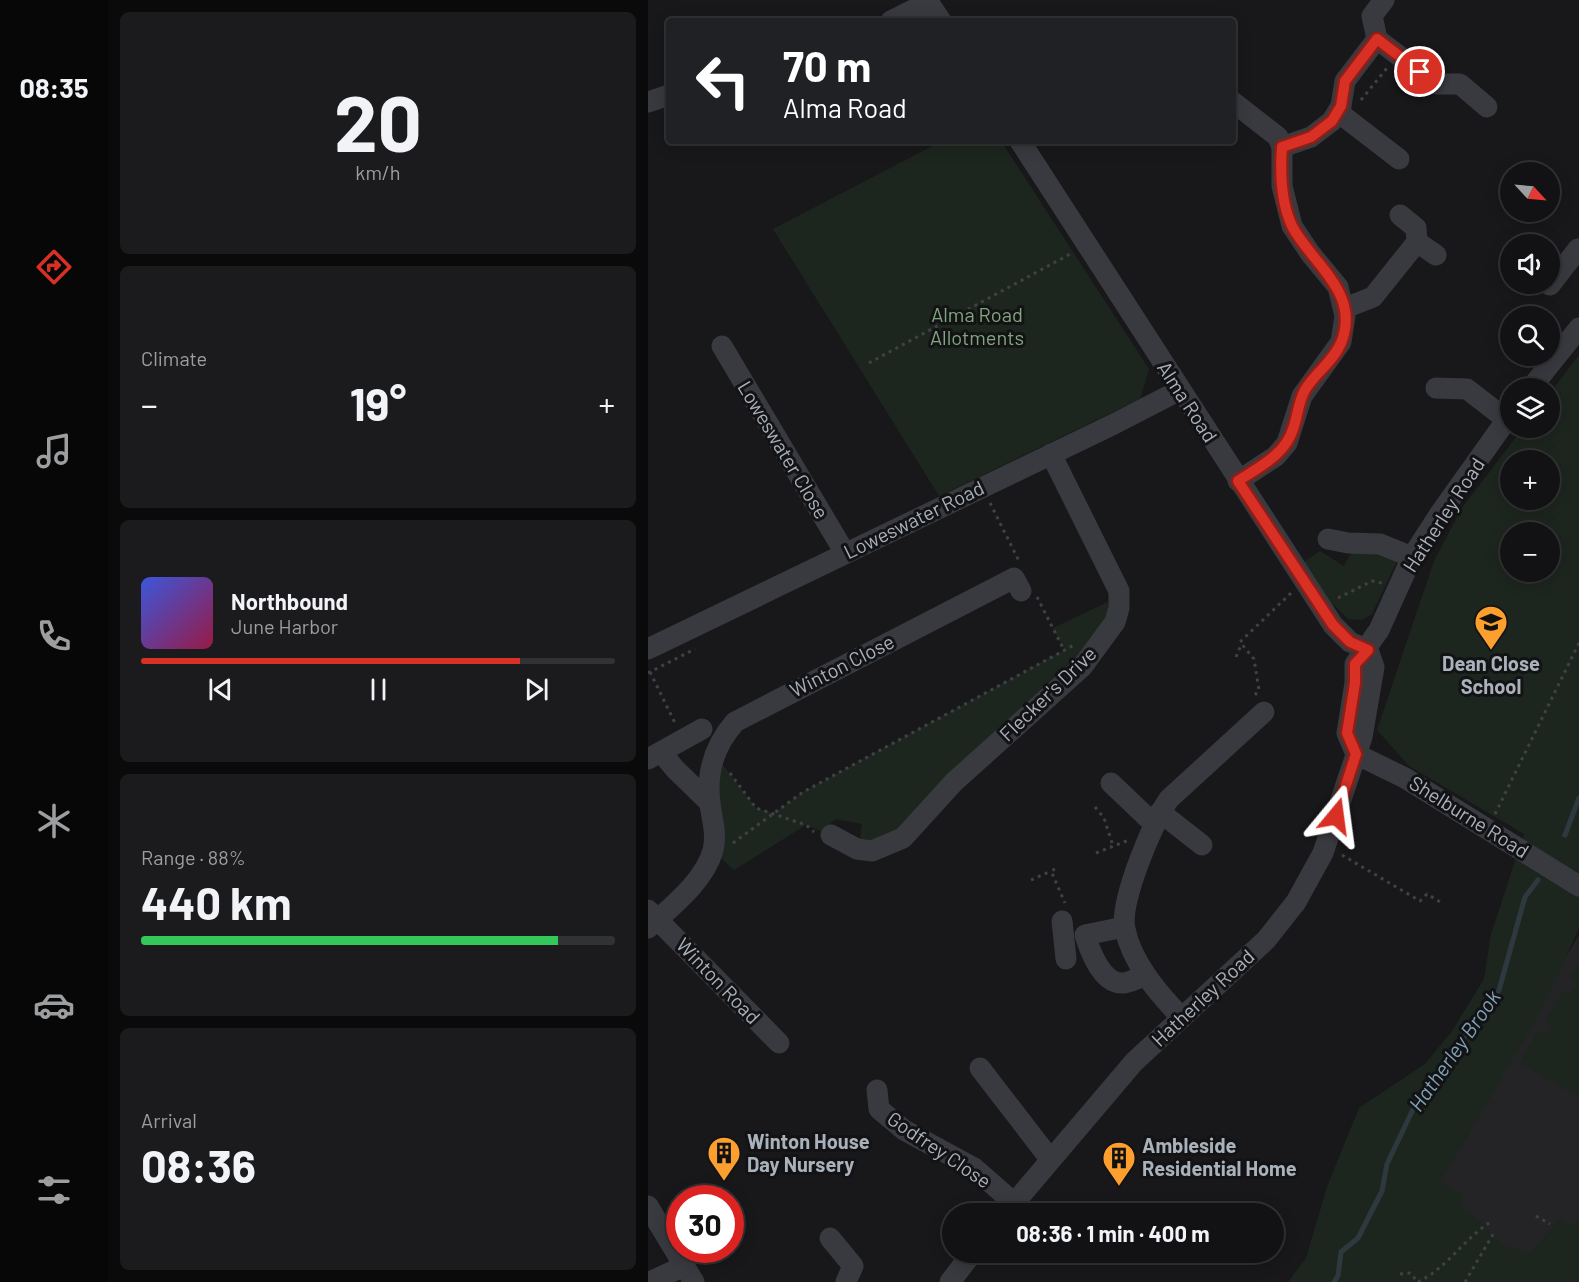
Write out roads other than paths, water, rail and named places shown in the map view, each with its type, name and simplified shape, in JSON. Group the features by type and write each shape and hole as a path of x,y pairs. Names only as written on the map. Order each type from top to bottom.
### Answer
{"street":[{"path":"1384,0 1372,16 1377,39 1436,84 1460,84 1487,107"},
{"path":"897,18 928,1 939,18"},
{"path":"1282,147 1318,133 1342,116 1345,81 1377,39"},
{"path":"648,102 666,96"},
{"path":"1236,109 1274,132 1282,147 1282,186 1292,226 1310,253 1338,287 1345,308 1341,342 1302,396 1287,443 1276,456 1238,481"},
{"path":"1342,116 1399,159"},
{"name":"Alma Road","path":"1022,144 1320,607 1341,634 1368,650"},
{"path":"1345,308 1373,297 1417,242 1416,228 1400,215"},
{"path":"1417,242 1436,255"},
{"path":"1560,275 1575,259"},
{"path":"1539,378 1579,328"},
{"name":"Loweswater Close","path":"722,346 845,553"},
{"path":"1436,388 1467,389 1500,411"},
{"name":"Loweswater Road","path":"648,649 983,488 1180,390"},
{"name":"Hatherley Road","path":"1014,1203 1134,1062 1281,922 1311,876 1325,845 1362,737 1374,667 1368,650 1412,557 1500,430"},
{"name":"Flecker's Drive","path":"831,835 857,849 872,851 903,838 954,782 1082,667 1107,636 1119,608 1119,591 1051,454"},
{"path":"1328,538 1348,543 1380,544 1412,557"},
{"name":"Winton Close","path":"651,919 694,883 713,850 714,827 710,803 710,776 714,753 721,738 735,722 1014,578 1028,591"},
{"path":"1181,1017 1146,975 1133,951 1124,927 1128,901 1154,825 1169,799 1258,705"},
{"path":"702,729 655,756 675,769 710,803"},
{"name":"Shelburne Road","path":"1356,754 1389,768 1579,886"},
{"path":"1111,783 1154,825 1202,845"},
{"name":"Winton Road","path":"651,919 779,1043"},
{"path":"1066,959 1064,922 1085,934 1124,927"},
{"path":"1085,934 1090,950 1108,978 1124,983 1146,975"},
{"path":"980,1068 1050,1159"},
{"name":"Godfrey Close","path":"877,1090 879,1109 904,1131 974,1168 1006,1203"},
{"path":"648,1206 689,1274 650,1282"},
{"path":"830,1238 853,1266 846,1282"},
{"path":"950,1282 965,1263"}],"waterway":[{"name":"Hatherley Brook","path":"1565,835 1579,798"},
{"name":"Hatherley Brook","path":"1334,1282 1338,1276 1341,1252 1358,1238 1382,1191 1387,1164 1416,1103 1499,990 1525,897 1538,880"}],"place":[{"name":"Dean Close School","path":"1491,651"},
{"name":"Winton House Day Nursery","path":"724,1182"},
{"name":"Ambleside Residential Home","path":"1119,1187"}],"park label":[{"name":"Alma Road Allotments","path":"977,326"}]}
